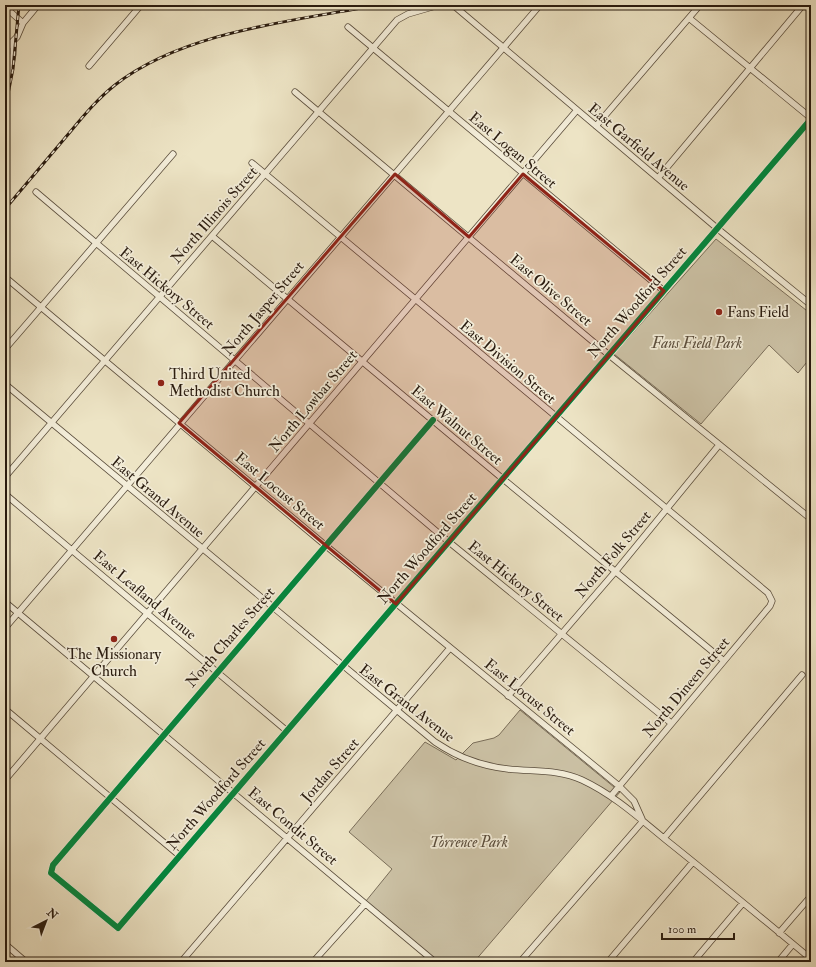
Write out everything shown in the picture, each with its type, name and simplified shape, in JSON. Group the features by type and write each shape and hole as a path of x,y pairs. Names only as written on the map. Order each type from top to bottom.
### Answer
{"street":[{"path":"5,49 13,41 23,23 38,5"},
{"path":"89,66 141,5"},
{"name":"North Illinois Street","path":"5,477 397,20 408,14 439,5"},
{"name":"East Garfield Avenue","path":"453,5 718,229 811,305"},
{"name":"North Jasper Street","path":"5,628 73,550 179,423 235,360 540,5"},
{"path":"596,126 700,5"},
{"path":"658,178 803,5"},
{"path":"5,7 23,23"},
{"path":"689,18 811,118"},
{"name":"East Logan Street","path":"348,27 664,291"},
{"path":"5,95 13,54 13,41"},
{"name":"East Olive Street","path":"295,92 609,354 811,519"},
{"name":"North Lowbar Street","path":"5,780 576,110"},
{"name":"North Woodford Street","path":"51,873 118,928 609,354 718,229 811,118"},
{"path":"5,349 173,154"},
{"name":"East Division Street","path":"252,163 768,593"},
{"name":"East Hickory Street","path":"36,192 449,542 671,723"},
{"name":"East Walnut Street","path":"212,236 724,661"},
{"name":"East Locust Street","path":"5,277 396,604 619,786 634,802 643,821 811,959"},
{"name":"East Grand Avenue","path":"5,384 201,549 435,742 457,756 478,764 558,773 580,779 611,796 643,821"},
{"name":"North Charles Street","path":"51,873 53,865 432,420"},
{"name":"North Folk Street","path":"508,696 615,572 719,445"},
{"name":"East Leafland Avenue","path":"5,494 148,612 287,731"},
{"name":"North Dineen Street","path":"611,796 770,606 772,602 768,593"},
{"name":"East Condit Street","path":"5,602 435,962"},
{"name":"Jordan Street","path":"181,962 397,712 450,648"},
{"path":"664,838 802,675"},
{"path":"5,709 180,856"},
{"path":"520,962 643,821"},
{"path":"608,962 694,862"},
{"path":"779,933 811,896"},
{"path":"693,962 743,903"},
{"path":"313,962 365,904"},
{"path":"5,944 26,962"},
{"path":"778,962 793,944"}],"highlighted area":[{"path":"395,174 469,237 523,174 664,291 396,604 179,423"}],"green space":[{"name":"Fans Field Park","path":"716,239 811,314 811,357 798,373 769,345 701,424 614,354"},
{"name":"Torrence Park","path":"520,710 620,792 474,962 439,962 366,901 392,869 349,832 425,742 456,760 473,743 494,738 499,735"}],"railway":[{"path":"5,109 13,69 19,5"},
{"path":"5,209 95,103 115,85 143,67 173,52 206,40 276,23 378,5"}],"cycle path":[{"path":"433,420 53,865 51,873 118,928 811,119"}],"place":[{"name":"Fans Field","path":"719,312"},
{"name":"Third United Methodist Church","path":"161,383"},
{"name":"The Missionary Church","path":"114,639"}]}
